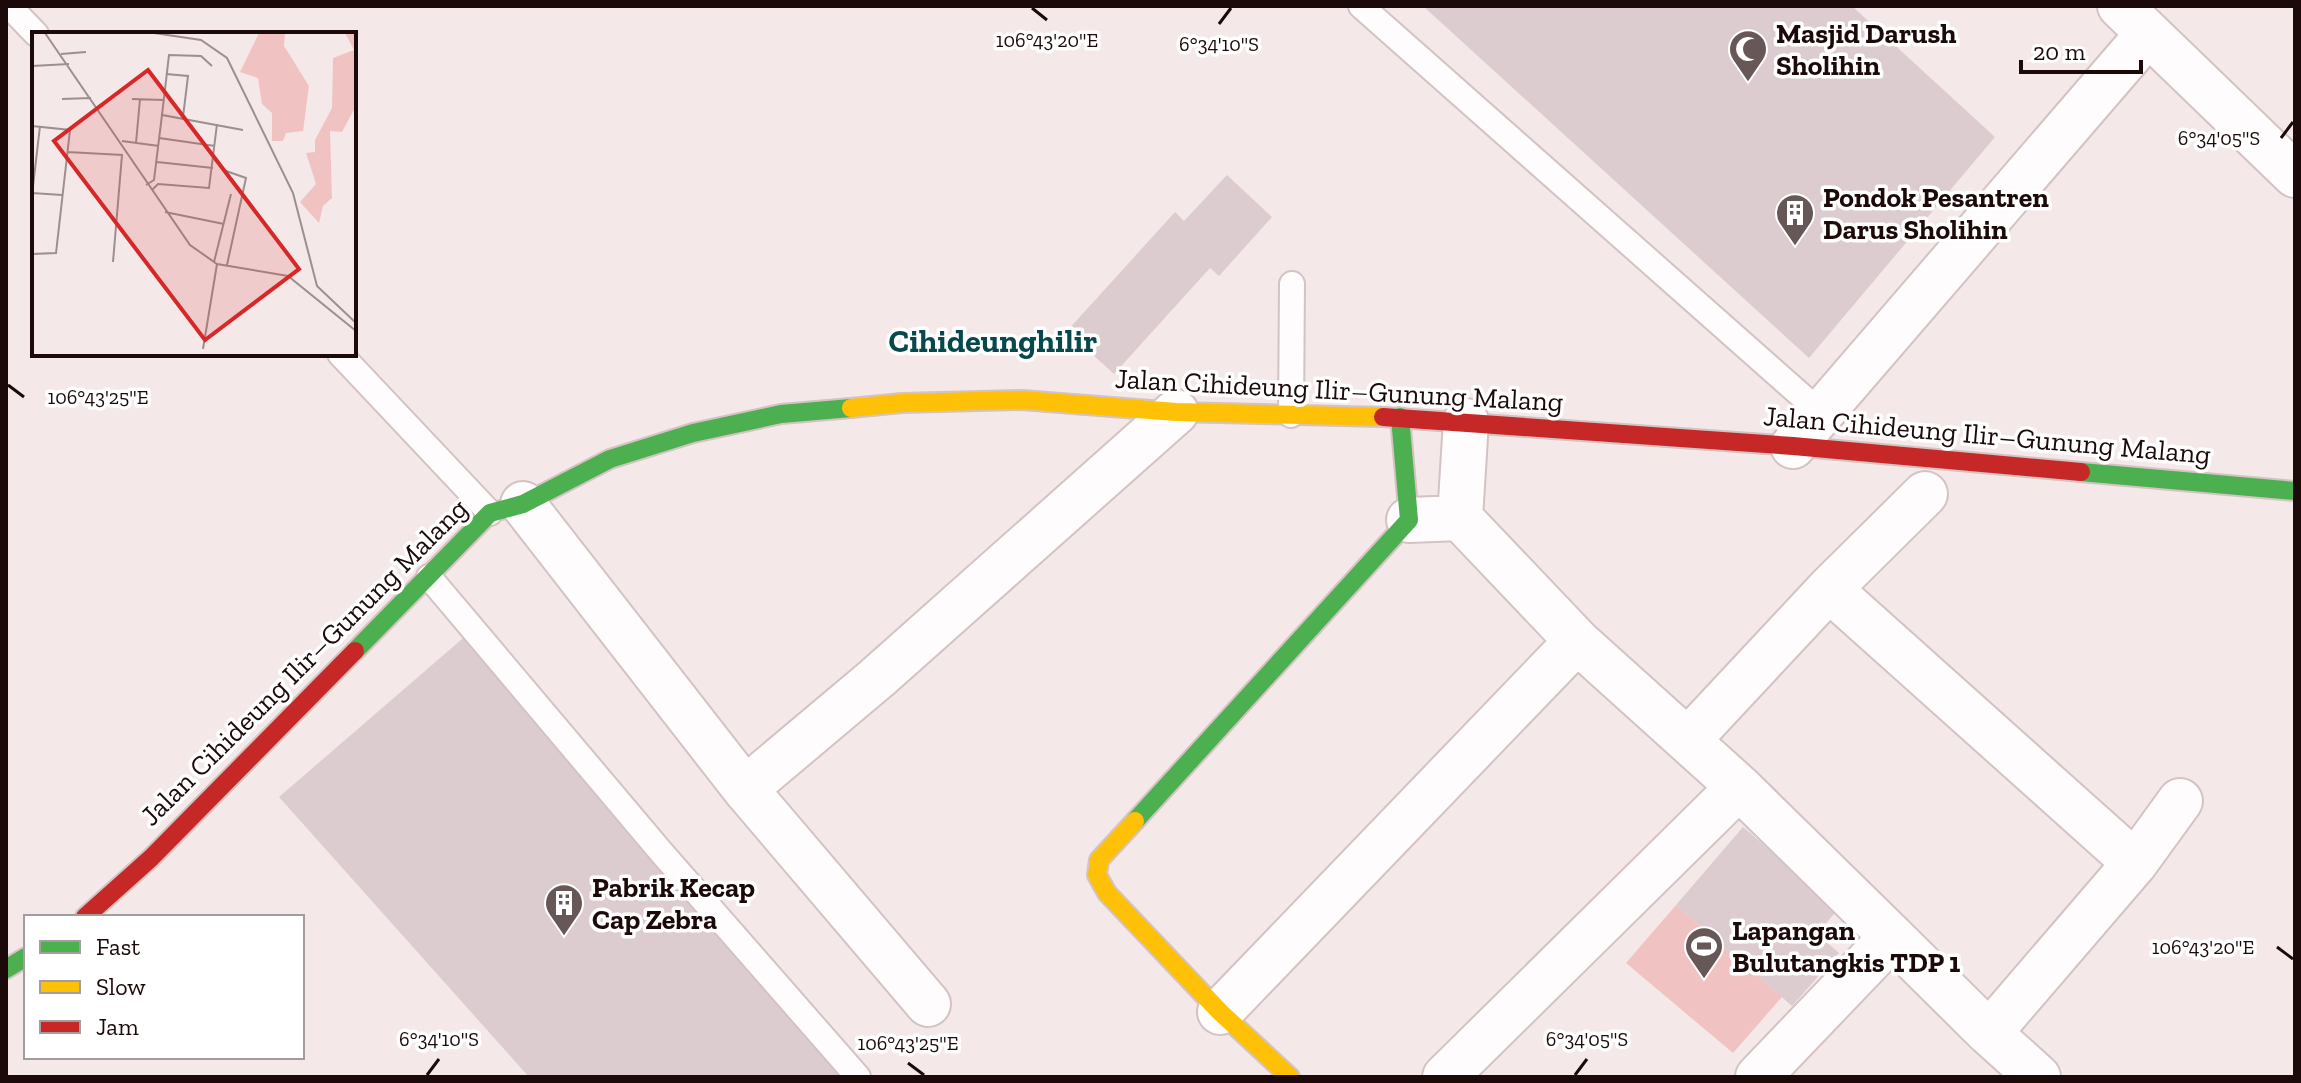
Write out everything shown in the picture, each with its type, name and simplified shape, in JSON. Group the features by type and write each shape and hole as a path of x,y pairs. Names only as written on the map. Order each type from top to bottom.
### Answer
{"main road":[{"name":"Jalan Cihideung Ilir–Gunung Malang","path":"87,915 151,858 429,577 507,509 610,459 693,433 781,414 902,403 1022,400 1176,412 1400,417 1793,446 2295,491"},
{"path":"1290,1077 1220,1012 1107,893 1097,875 1099,860 1409,520 1400,417"},
{"path":"6,969 24,958"}],"street":[{"path":"1793,446 2134,20 2295,175"},
{"path":"745,789 877,678 1176,412"},
{"path":"1466,421 1460,518 1577,641 1739,787 1989,1033 2038,1077"},
{"path":"1688,740 1829,589 1925,494"},
{"path":"507,509 928,1004"},
{"path":"1409,520 1460,518"},
{"path":"1829,589 2135,863"},
{"path":"1220,1012 1577,641"},
{"path":"1445,1077 1739,787"},
{"path":"1989,1033 2135,863 2180,801"},
{"path":"1758,1077 1892,937"}],"lane":[{"path":"9,6 34,32"},
{"path":"1364,7 1821,413"},
{"path":"1291,415 1292,284"},
{"path":"342,356 507,509"},
{"path":"429,577 662,853 858,1077"}],"shaded area":[{"name":"Lapangan Bulutangkis TDP 1","path":"1676,905 1782,997 1733,1053 1626,963"}],"building":[{"name":"Pondok Pesantren Darus Sholihin","path":"1423,6 1852,6 1995,137 1809,358"},
{"path":"1227,175 1272,217 1219,276 1210,268 1114,374 1067,331 1175,212 1184,221"},
{"name":"Pabrik Kecap Cap Zebra","path":"469,633 842,1077 529,1077 279,797"},
{"path":"1743,827 1838,909 1817,934 1839,953 1792,1006 1676,905"}],"traffic: fast":[{"path":"355,651 490,513 523,504 610,459 693,433 781,414 851,408"},
{"path":"1135,821 1409,520 1400,417"},
{"path":"2081,472 2295,491"},
{"path":"6,969 24,958"}],"traffic: slow":[{"path":"851,408 902,403 1022,400 1176,412 1383,417"},
{"path":"1135,821 1099,860 1097,875 1107,893 1220,1012 1290,1077"}],"traffic: jam":[{"path":"1383,417 1793,446 2081,472"},
{"path":"87,915 151,858 355,651"}],"place":[{"name":"Masjid Darush Sholihin","path":"1748,83"},
{"name":"Pondok Pesantren Darus Sholihin","path":"1795,247"},
{"name":"Pabrik Kecap Cap Zebra","path":"564,937"},
{"name":"Lapangan Bulutangkis TDP 1","path":"1704,980"}],"district":[{"name":"Cihideunghilir","path":"993,341"}]}
